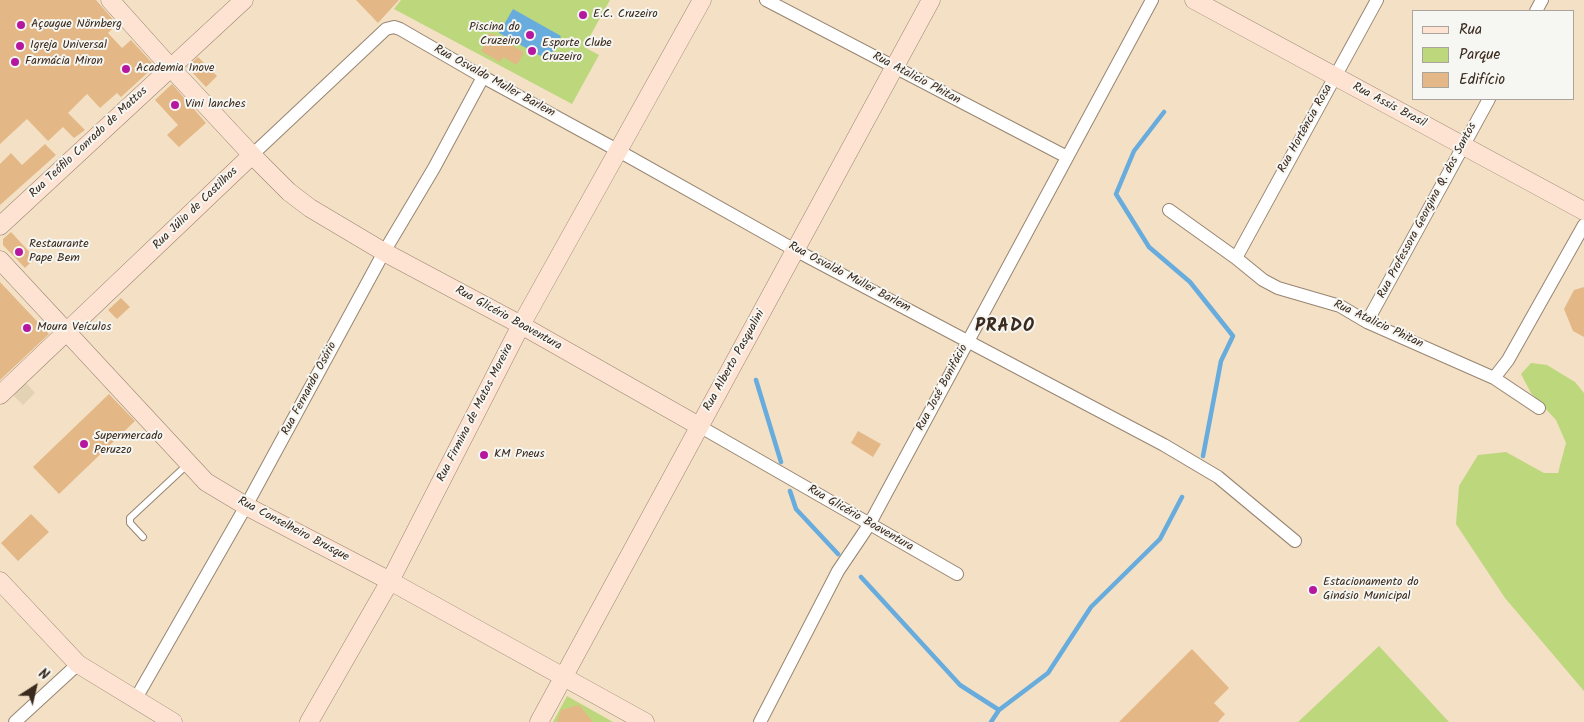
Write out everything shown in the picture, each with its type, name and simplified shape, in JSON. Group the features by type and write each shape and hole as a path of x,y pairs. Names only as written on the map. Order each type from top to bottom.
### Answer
{"street":[{"name":"Rua Glicério Boaventura","path":"110,0 252,156 289,192 310,208 384,252 521,325 957,574"},
{"name":"Rua Teófilo Conrado de Mattos","path":"0,226 244,0"},
{"name":"Rua Firmina de Matos Moreira","path":"309,722 390,581 521,325 702,0"},
{"name":"Rua Atalicio Phitan","path":"766,0 1067,157"},
{"name":"Rua Alberto Pasqualini","path":"539,722 931,0"},
{"name":"Rua José Bonifácio","path":"760,722 838,571 869,525 1152,0"},
{"name":"Rua Assis Brasil","path":"1194,0 1584,211"},
{"name":"Rua Hortência Rosa","path":"1236,258 1377,0"},
{"name":"Rua Osvaldo Muller Barlem","path":"394,27 795,250 1164,445 1218,477 1295,541"},
{"name":"Rua Júlio de Castilhos","path":"0,395 386,29 394,27"},
{"name":"Rua Fernando Osório","path":"135,700 246,506 384,252 434,168 483,77"},
{"name":"Rua Professora Georgina Q. dos Santos","path":"1367,322 1488,100"},
{"name":"Rua Atalicio Phitan","path":"1169,210 1236,258 1263,280 1278,288 1340,306 1367,322 1494,378 1539,408"},
{"path":"1494,378 1508,360 1584,225"},
{"name":"Rua Conselheiro Brusque","path":"0,260 206,482 246,506 390,581 645,722"},
{"path":"0,581 78,664 168,721"},
{"path":"15,722 78,664"}],"lane":[{"path":"143,538 130,523 130,518 189,464"}],"shaded area":[{"path":"25,382 35,393 23,405 12,394"}],"green space":[{"name":"Esporte Clube Cruzeiro","path":"401,0 610,0 584,47 599,55 572,104 394,9"},
{"path":"1531,363 1547,365 1575,382 1584,393 1584,691 1505,598 1456,524 1459,486 1478,455 1506,452 1544,473 1558,473 1566,443 1556,420 1531,393 1521,374"},
{"path":"1379,646 1449,722 1298,722"},
{"path":"567,696 613,722 553,722"}],"water":[{"name":"Piscina do Cruzeiro","path":"513,9 561,36 548,60 499,33"}],"building":[{"path":"0,0 96,0 117,24 108,33 122,48 131,40 155,66 121,97 117,93 100,108 87,94 68,113 85,130 74,138 63,127 48,141 27,119 0,144"},
{"path":"356,0 399,0 378,23"},
{"path":"490,33 524,52 517,65 503,57 500,62 481,51"},
{"path":"198,57 217,76 206,87 187,67"},
{"path":"172,84 206,123 179,147 167,135 178,125 155,100"},
{"path":"45,144 56,155 0,205 0,164 11,153 22,165"},
{"name":"Restaurante Pape Bem","path":"11,232 35,258 25,268 3,245 3,239"},
{"path":"0,282 49,334 0,380"},
{"path":"1584,287 1584,337 1573,331 1564,309 1574,290"},
{"path":"121,298 130,307 117,319 108,310"},
{"name":"Supermercado Peruzzo","path":"109,394 135,421 59,494 33,467"},
{"path":"858,431 881,444 873,457 851,443"},
{"path":"31,514 49,532 18,561 1,543"},
{"path":"1192,649 1229,688 1214,703 1225,714 1218,722 1119,722"},
{"path":"579,705 593,722 557,722 561,710"}],"waterway":[{"path":"1164,112 1134,151 1116,194 1149,247 1190,282 1233,336 1221,361 1203,456"},
{"path":"756,380 781,462"},
{"path":"790,491 796,509 838,554"},
{"path":"991,722 999,710 1048,673 1091,607 1160,539 1182,497"},
{"path":"861,577 960,685 999,710"}],"place":[{"name":"E.C. Cruzeiro","path":"583,15"},
{"name":"Açougue Nörnberg","path":"21,25"},
{"name":"Piscina do Cruzeiro","path":"530,35"},
{"name":"Igreja Universal","path":"20,46"},
{"name":"Esporte Clube Cruzeiro","path":"532,51"},
{"name":"Farmácia Miron","path":"15,62"},
{"name":"Academia Inove","path":"126,69"},
{"name":"Vini lanches","path":"175,105"},
{"name":"Restaurante Pape Bem","path":"19,252"},
{"name":"Moura Veículos","path":"27,328"},
{"name":"Supermercado Peruzzo","path":"84,444"},
{"name":"KM Pneus","path":"484,455"},
{"name":"Estacionamento do Ginásio Municipal","path":"1313,590"}],"district":[{"name":"PRADO","path":"1005,328"}]}
